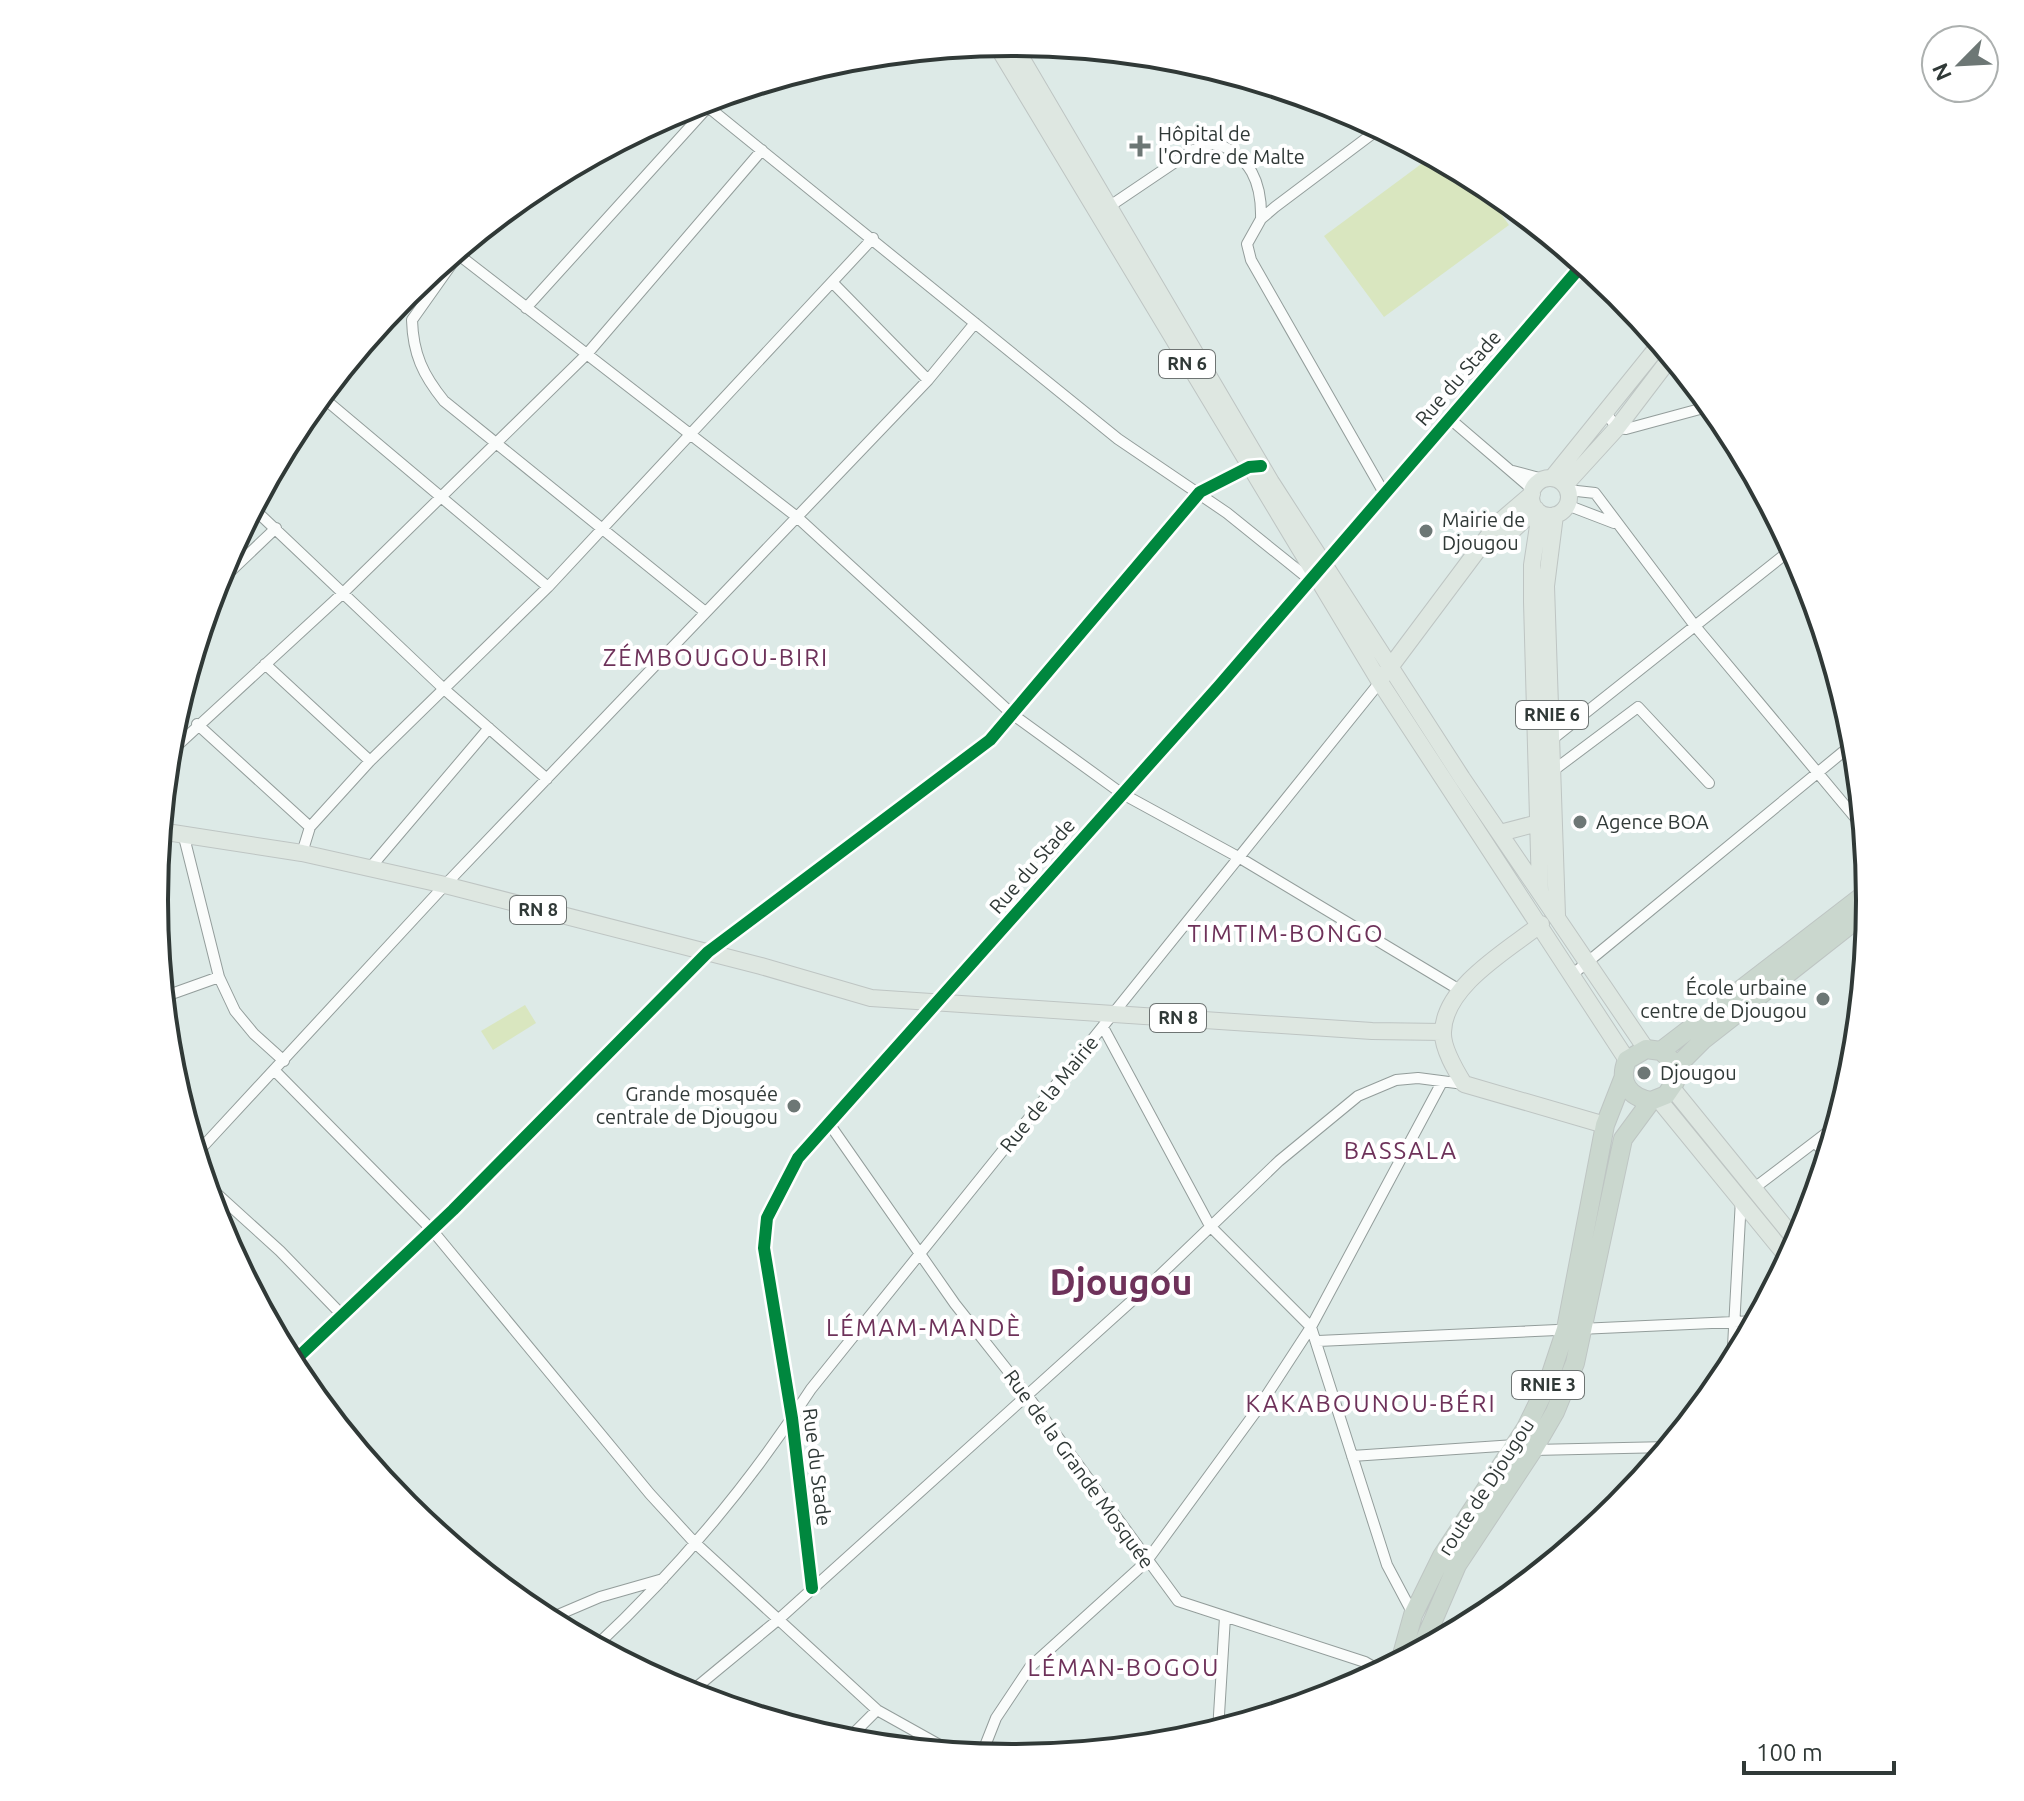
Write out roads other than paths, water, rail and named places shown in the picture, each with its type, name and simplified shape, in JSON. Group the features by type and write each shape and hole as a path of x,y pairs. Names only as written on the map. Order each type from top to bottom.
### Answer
{"highway":[{"path":"1661,1096 1638,1099 1628,1091 1625,1070 1856,901"},
{"path":"1654,1050 1675,1068 1703,1040 1856,920"},
{"name":"RNIE 3","path":"1575,1328 1623,1139 1661,1096 1675,1068"},
{"name":"route de Djougou","path":"1404,1648 1413,1615 1442,1556 1524,1447 1548,1383 1575,1328 1605,1125 1625,1070"},
{"name":"RNIE 3","path":"1425,1637 1466,1548 1524,1447"}],"main road":[{"name":"RN 6","path":"1004,56 1255,466"},
{"name":"RN 6","path":"1021,56 1110,206 1315,572 1384,675 1541,924"},
{"path":"1549,496 1606,413 1654,352"},
{"path":"1549,496 1617,428 1665,365"},
{"name":"Rue de la Mairie","path":"1384,675 1493,534 1514,529 1549,496"},
{"name":"RNIE 6","path":"1549,496 1546,572 1557,916"},
{"name":"RNIE 6","path":"1541,924 1534,748 1532,565 1549,496"},
{"name":"RN 6","path":"1384,675 1557,916"},
{"path":"1500,833 1538,823"},
{"name":"RN 8","path":"170,832 302,853 445,885 708,952 871,998 1108,1020 1443,1032"},
{"path":"1557,916 1625,1070"},
{"path":"1605,1125 1464,1084 1443,1032 1458,989 1541,924 1654,1050"},
{"path":"1661,1096 1747,1194 1788,1233"},
{"path":"1747,1194 1781,1247"}],"street":[{"path":"714,111 1118,439 1315,572"},
{"path":"526,308 692,119"},
{"path":"1370,136 1261,219 1247,244 1251,260 1384,493"},
{"path":"1110,206 1193,150 1215,143 1242,158 1253,172 1259,185 1261,219"},
{"path":"184,738 343,593 587,354 762,150"},
{"path":"302,853 310,827 370,761 548,587 873,238"},
{"path":"463,259 797,517 1012,714 1121,793 1240,858 1458,989"},
{"name":"Rue du Stade","path":"812,1588 792,1418 764,1248 767,1218 798,1158 1219,686 1576,272"},
{"path":"437,283 412,320 421,371 444,401 704,611"},
{"path":"833,283 928,380"},
{"path":"204,1146 704,611 928,380 975,323"},
{"path":"330,403 548,587"},
{"path":"1606,413 1617,428 1636,428 1699,410"},
{"path":"1449,418 1513,471 1549,496 1616,524"},
{"path":"301,1355 432,1230 708,952 990,740 1200,492 1255,466"},
{"path":"1549,496 1595,493 1695,626 1852,813"},
{"path":"261,515 444,689 547,779"},
{"path":"238,564 276,528"},
{"path":"1534,748 1553,740 1783,556"},
{"path":"265,664 370,761"},
{"name":"Rue de la Mairie","path":"603,1639 665,1579 792,1418 811,1389 1384,675"},
{"path":"1554,770 1638,707 1709,783"},
{"path":"197,724 310,827"},
{"path":"370,868 489,728"},
{"path":"1580,969 1843,752"},
{"path":"183,833 219,977 235,1011 254,1034 284,1061"},
{"path":"173,993 219,977"},
{"path":"1108,1020 1210,1226 1311,1327 1318,1341 1387,1565 1413,1615 1429,1627"},
{"path":"275,1071 432,1230 650,1494 694,1542 877,1710 932,1741"},
{"path":"699,1685 779,1619 1210,1226 1358,1096 1396,1080 1418,1078 1464,1084"},
{"path":"986,1744 996,1718 1030,1667 1146,1562 1248,1423 1311,1327 1442,1082"},
{"name":"Rue de la Grande Mosquée","path":"828,1122 920,1253 1027,1395 1146,1562 1178,1601 1370,1665"},
{"path":"1733,1339 1747,1194 1823,1137"},
{"path":"1815,1143 1820,1147"},
{"path":"222,1199 280,1251 343,1316"},
{"path":"1318,1341 1744,1322"},
{"path":"1352,1456 1524,1447 1655,1447"},
{"path":"561,1614 600,1597 665,1579"},
{"path":"1219,1719 1225,1617"},
{"path":"856,1731 877,1710"}],"place":[{"name":"Hôpital de l'Ordre de Malte","path":"1140,146"},
{"name":"Mairie de Djougou","path":"1426,531"},
{"name":"Agence BOA","path":"1580,822"},
{"name":"École urbaine centre de Djougou","path":"1823,999"},
{"name":"Djougou","path":"1644,1073"},
{"name":"Grande mosquée centrale de Djougou","path":"794,1106"}],"district":[{"name":"ZÉMBOUGOU-BIRI","path":"716,658"},
{"name":"TIMTIM-BONGO","path":"1286,934"},
{"name":"BASSALA","path":"1401,1151"},
{"name":"Djougou","path":"1121,1282"},
{"name":"LÉMAM-MANDÈ","path":"924,1328"},
{"name":"KAKABOUNOU-BÉRI","path":"1371,1404"},
{"name":"LÉMAN-BOGOU","path":"1124,1668"}]}
